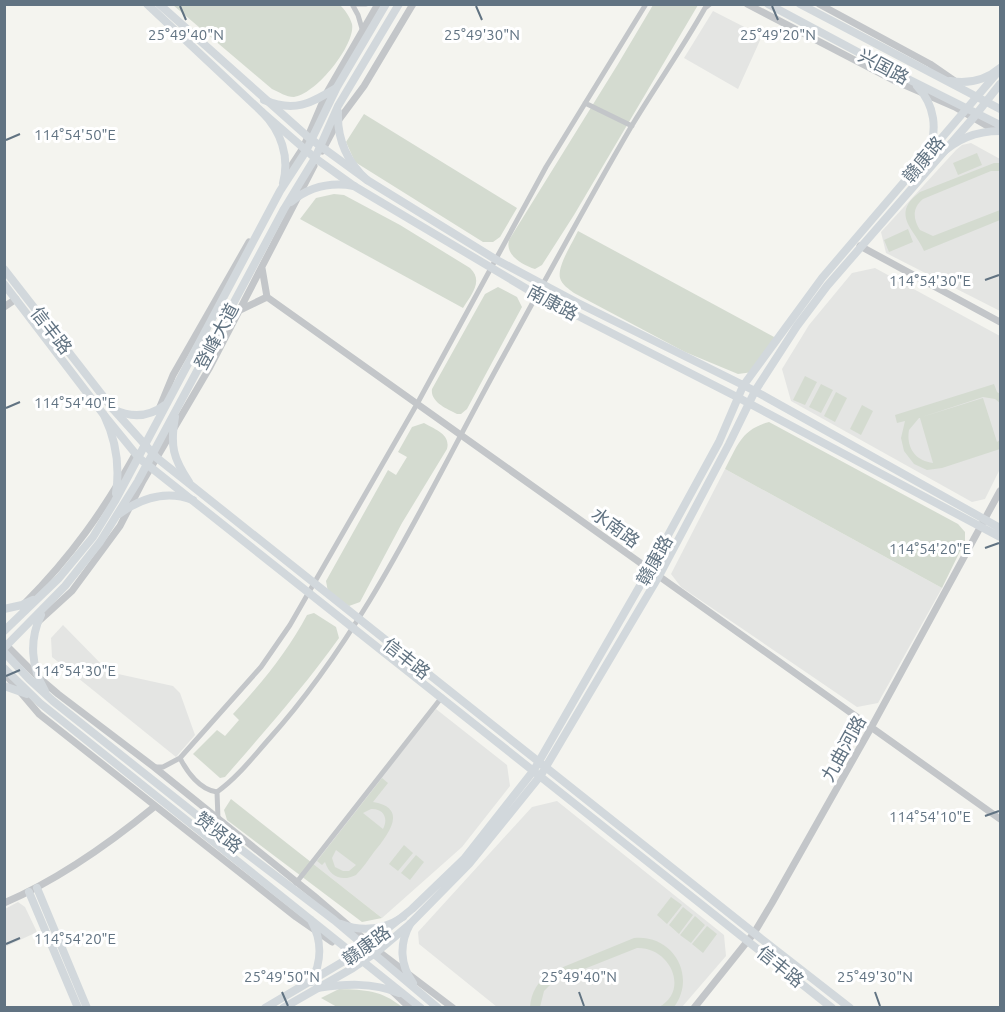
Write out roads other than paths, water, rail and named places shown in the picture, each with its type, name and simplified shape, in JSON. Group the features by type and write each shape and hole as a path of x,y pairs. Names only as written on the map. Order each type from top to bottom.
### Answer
{"main road":[{"name":"南康路","path":"147,4 304,149 354,186 537,295 984,523 1000,528"},
{"name":"南康路","path":"159,4 264,100 322,148 368,180 495,259 755,391 984,523 1000,537"},
{"name":"登峰大道","path":"5,647 65,586 100,542 116,516 143,461 143,444 168,403 337,87 387,4"},
{"name":"登峰大道","path":"4,631 46,592 93,537 143,461 155,456 176,410 284,208 322,148 338,106 399,4"},
{"name":"兴国路","path":"768,4 976,115 999,130"},
{"name":"兴国路","path":"800,4 1000,107"},
{"path":"934,75 956,82 976,81 1000,68"},
{"name":"赣康路","path":"265,1008 363,962 376,953 410,924 470,864 538,773 539,762 719,442 743,386 822,278 1000,68"},
{"path":"910,80 924,93 931,106 934,119 933,140 928,153"},
{"name":"赣康路","path":"283,1008 403,917 464,859 538,773 547,767 659,576 755,391 797,326 860,246 976,115 1000,84"},
{"path":"264,100 277,105 297,106 310,103 337,87"},
{"path":"338,106 340,139 346,154 368,180"},
{"path":"262,112 272,123 282,142 286,164 280,191"},
{"path":"939,156 963,139 999,130"},
{"path":"284,208 299,196 324,186 354,186"},
{"name":"信丰路","path":"4,269 113,409 155,456 357,619 547,767 751,937 832,1008"},
{"name":"信丰路","path":"4,284 104,415 143,461 538,773 751,937 850,1008"},
{"path":"113,409 124,414 148,414 168,403"},
{"path":"176,410 173,432 175,458 189,482"},
{"path":"104,415 116,449 115,501"},
{"path":"116,516 130,506 149,498 178,496 193,500"},
{"path":"4,609 23,605 46,592"},
{"path":"43,610 37,623 33,646 34,661 38,677 53,701"},
{"name":"赞贤路","path":"5,647 28,679 53,701 230,842 376,953 438,1008"},
{"name":"赞贤路","path":"4,668 40,703 305,913 416,1006"},
{"path":"4,686 30,695 40,703"},
{"path":"33,890 78,1008"},
{"path":"33,890 87,1008"},
{"path":"305,913 316,930 320,956 314,985 361,984 391,990 405,995 416,1006"},
{"path":"334,920 348,926 366,929 380,927 403,917"},
{"path":"410,924 404,936 402,949 406,973 419,991"}],"street":[{"path":"352,4 363,32"},
{"path":"357,4 366,4"},
{"path":"310,138 326,94 378,4"},
{"path":"322,148 338,121 364,86 413,4"},
{"path":"154,767 163,767 180,758 261,667 290,625 417,404 546,167 646,4"},
{"path":"747,4 893,80 964,109"},
{"path":"819,4 930,64 977,95"},
{"path":"218,820 217,792 292,713 324,671 352,628 405,538 460,433 632,126 707,6"},
{"path":"585,103 632,126"},
{"path":"143,444 173,375 285,175 304,149"},
{"path":"155,456 173,432 240,310 316,159"},
{"path":"860,246 1000,322"},
{"path":"240,310 267,297 262,268"},
{"name":"水南路","path":"267,297 1000,819"},
{"path":"4,307 16,299"},
{"path":"23,605 55,573 102,511 117,485 143,461"},
{"path":"37,623 72,591 120,526 130,506 143,461"},
{"name":"九曲河路","path":"694,1008 751,937 872,726 1000,491"},
{"path":"5,647 38,677 154,767 296,883 348,926 367,946"},
{"path":"4,673 39,714 154,807 296,917 354,955"},
{"path":"296,883 442,698"},
{"path":"180,758 190,776 212,792 217,792"},
{"path":"4,903 33,890 122,833 154,807"},
{"path":"376,953 453,1008"},
{"path":"363,962 391,990"}]}
